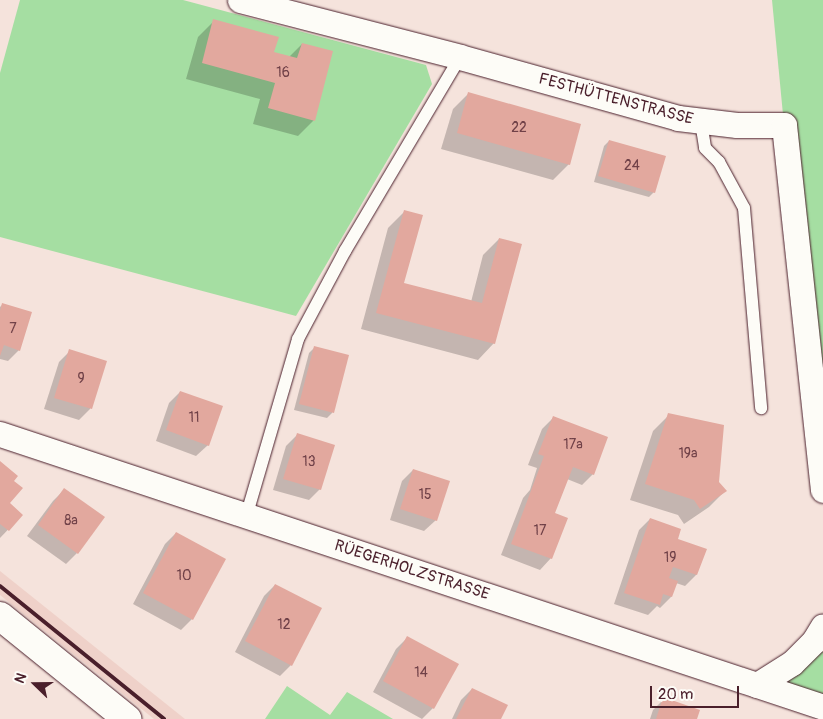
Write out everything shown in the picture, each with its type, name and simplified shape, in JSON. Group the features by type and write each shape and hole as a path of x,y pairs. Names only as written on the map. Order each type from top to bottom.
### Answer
{"main road":[{"path":"0,616 127,719"}],"street":[{"name":"FESTHÜTTENSTRASSE","path":"240,0 460,57 678,118 701,122 784,125 823,490"},
{"name":"RÜEGERHOLZSTRASSE","path":"0,434 823,707"},
{"path":"756,685 792,664 814,641 823,626"}],"lane":[{"path":"246,517 298,339 346,251 460,57"},
{"path":"701,122 705,148 719,162 744,208 761,408"}],"shaded area":[{"path":"0,571 185,719 154,719 0,595"}],"green space":[{"path":"20,0 183,0 426,65 432,84 296,316 0,237 0,73"},
{"path":"772,0 823,0 823,490 784,125"},
{"path":"823,626 823,707 757,685"},
{"path":"287,686 330,715 347,692 393,719 265,719"}],"building":[{"path":"213,19 279,37 274,52 297,58 302,43 333,51 315,121 268,108 275,83 202,63"},
{"path":"468,92 581,124 570,165 457,133"},
{"path":"609,140 666,156 655,193 598,176"},
{"path":"404,210 423,215 404,283 482,303 499,238 522,244 495,344 376,313"},
{"path":"2,303 32,312 20,351 4,345 0,356 0,311"},
{"path":"314,346 349,355 334,413 299,404"},
{"path":"69,349 107,361 92,409 54,398"},
{"path":"180,391 223,406 209,446 166,430"},
{"path":"668,413 724,425 719,482 727,491 700,509 694,500 645,484"},
{"path":"553,416 608,437 594,475 573,467 555,513 568,518 552,559 511,544 544,456 538,454"},
{"path":"297,433 335,445 321,490 283,479"},
{"path":"0,461 18,476 14,481 23,488 10,503 23,515 9,531 0,524"},
{"path":"413,469 450,481 437,521 400,509"},
{"path":"64,488 105,517 78,554 38,525"},
{"path":"650,518 681,529 678,539 707,549 697,575 673,567 669,578 678,581 672,597 663,594 660,605 624,593"},
{"path":"176,532 226,559 193,620 143,593"},
{"path":"275,584 322,608 292,666 245,641"},
{"path":"407,636 459,664 434,709 383,681"},
{"path":"472,688 508,705 501,719 456,719"},
{"path":"663,697 700,710 697,719 656,719"}],"railway":[{"path":"0,586 164,719"}]}
